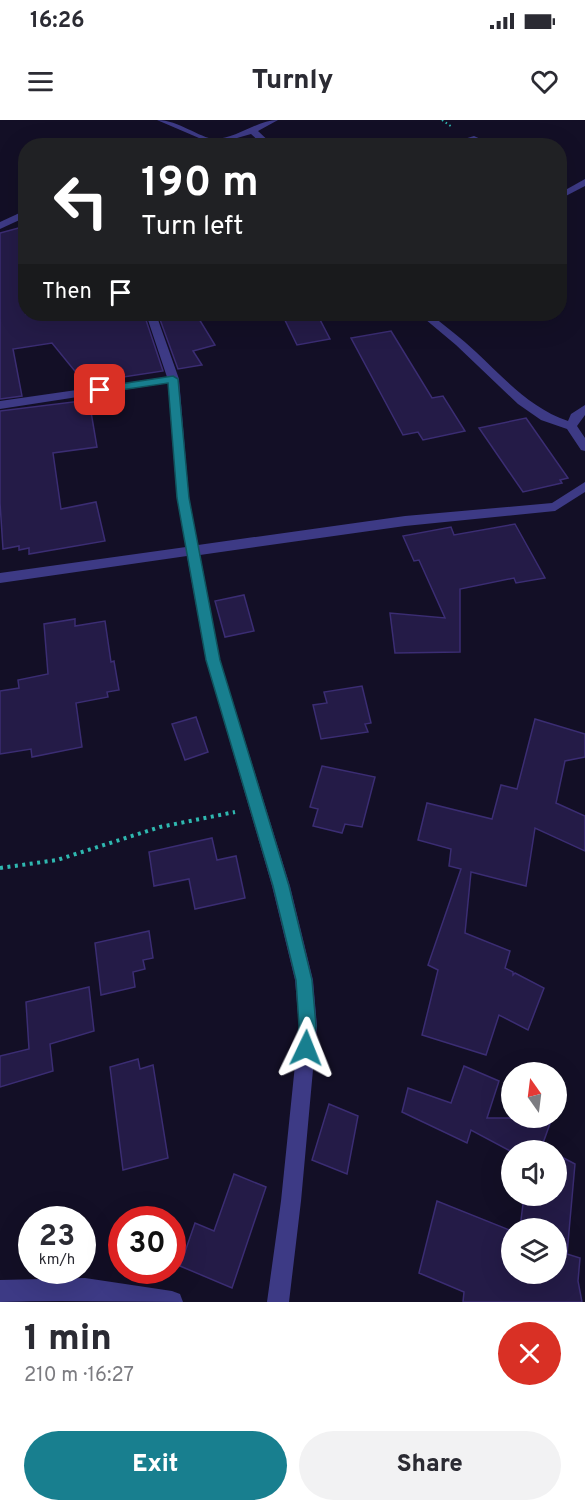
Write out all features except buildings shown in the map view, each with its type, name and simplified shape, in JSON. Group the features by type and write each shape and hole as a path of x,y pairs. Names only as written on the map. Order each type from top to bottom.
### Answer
{"street":[{"path":"160,120 205,138"},
{"path":"229,138 255,133 274,120"},
{"path":"255,133 261,138"},
{"path":"567,192 585,182"},
{"path":"0,226 18,217"},
{"path":"153,321 173,379 183,498 213,660 281,886 304,980 308,1026 291,1202 278,1302"},
{"path":"433,321 460,343 522,401 545,417 571,426 585,447"},
{"path":"0,405 173,379"},
{"path":"571,426 575,417 585,410"},
{"path":"0,578 405,521 555,507 585,486"},
{"path":"0,1291 85,1289 172,1302"}],"path":[{"path":"255,133 281,138"},
{"path":"0,868 57,860 160,827 256,807"}],"route":[{"path":"100,390 173,379 183,498 195,572 213,660 281,886 304,980 308,1026 306,1048"}]}
